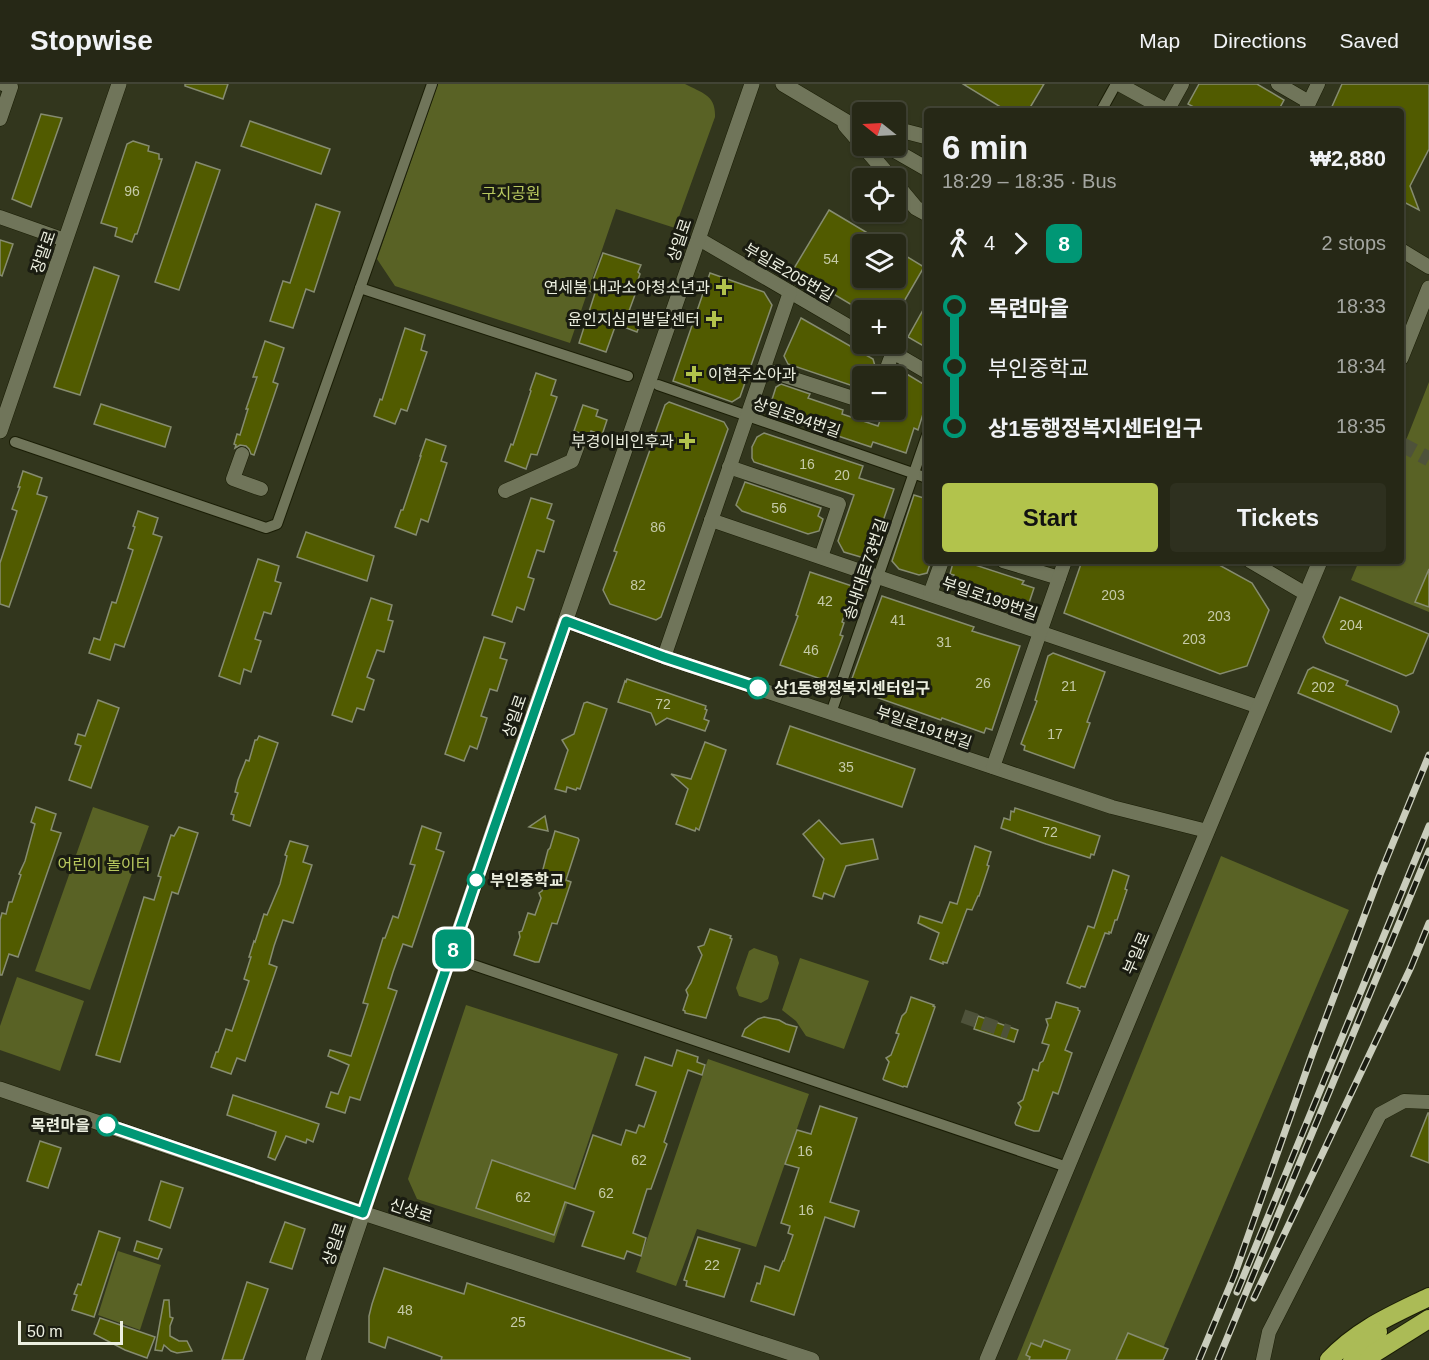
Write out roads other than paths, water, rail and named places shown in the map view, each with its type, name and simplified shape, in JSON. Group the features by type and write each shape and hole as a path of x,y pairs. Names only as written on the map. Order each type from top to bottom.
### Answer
{"highway":[{"path":"1329,1360 1339,1349 1365,1329 1429,1297"},
{"path":"1352,1360 1363,1345 1406,1308"},
{"path":"1368,1360 1373,1354 1429,1319"},
{"path":"1384,1360 1412,1329"}],"street":[{"path":"0,119 11,87 3,84"},
{"name":"장말로","path":"0,431 119,84"},
{"path":"15,442 266,528 278,524 432,84"},
{"name":"상일로","path":"313,1360 752,84"},
{"path":"783,84 852,125"},
{"path":"1103,108 1117,84 1162,108"},
{"path":"1170,108 1182,84"},
{"path":"1278,84 1307,106 1318,84"},
{"path":"837,116 852,120"},
{"path":"837,116 882,168"},
{"path":"906,132 924,136"},
{"path":"904,156 924,167"},
{"path":"906,196 916,208 924,212"},
{"path":"0,217 66,240"},
{"name":"부일로205번길","path":"699,239 852,328"},
{"path":"1404,252 1429,267"},
{"path":"360,288 628,376"},
{"path":"1404,350 1429,288"},
{"path":"664,657 790,292"},
{"path":"896,354 924,370"},
{"path":"763,369 852,398"},
{"name":"상일로94번길","path":"658,386 924,477"},
{"path":"505,491 572,461 579,442"},
{"name":"송내대로73번길","path":"831,713 924,444"},
{"path":"242,454 233,479 261,489"},
{"path":"729,466 839,504 821,557"},
{"name":"부일로199번길","path":"711,520 1259,707"},
{"path":"930,594 941,564"},
{"path":"1012,564 1059,579"},
{"path":"993,767 1064,564"},
{"path":"1255,564 1306,594"},
{"name":"부일로","path":"987,1360 1319,564"},
{"name":"부일로191번길","path":"566,621 664,657 1112,807 1207,831"},
{"path":"450,957 1067,1167"},
{"name":"신상로","path":"0,1089 363,1213 812,1360"},
{"path":"1263,1360 1269,1332 1380,1114 1404,1101 1429,1102"}],"tunnel":[{"path":"1404,446 1429,459"},
{"path":"963,1016 1009,1032"}],"railway":[{"path":"1199,1360 1234,1276 1313,1052 1379,877 1429,755"},
{"path":"1237,1292 1429,826"},
{"path":"1218,1360 1429,851"},
{"path":"1254,1298 1411,967 1429,923"}],"place":[{"name":"연세봄 내과소아청소년과","path":"724,287"},
{"name":"윤인지심리발달센터","path":"714,319"},
{"name":"이현주소아과","path":"694,374"},
{"name":"부경이비인후과","path":"687,441"},
{"name":"상1동행정복지센터입구","path":"758,688"},
{"name":"부인중학교","path":"476,880"},
{"name":"목련마을","path":"107,1125"}],"park label":[{"name":"구지공원","path":"511,193"},
{"name":"어린이 놀이터","path":"104,864"}]}
